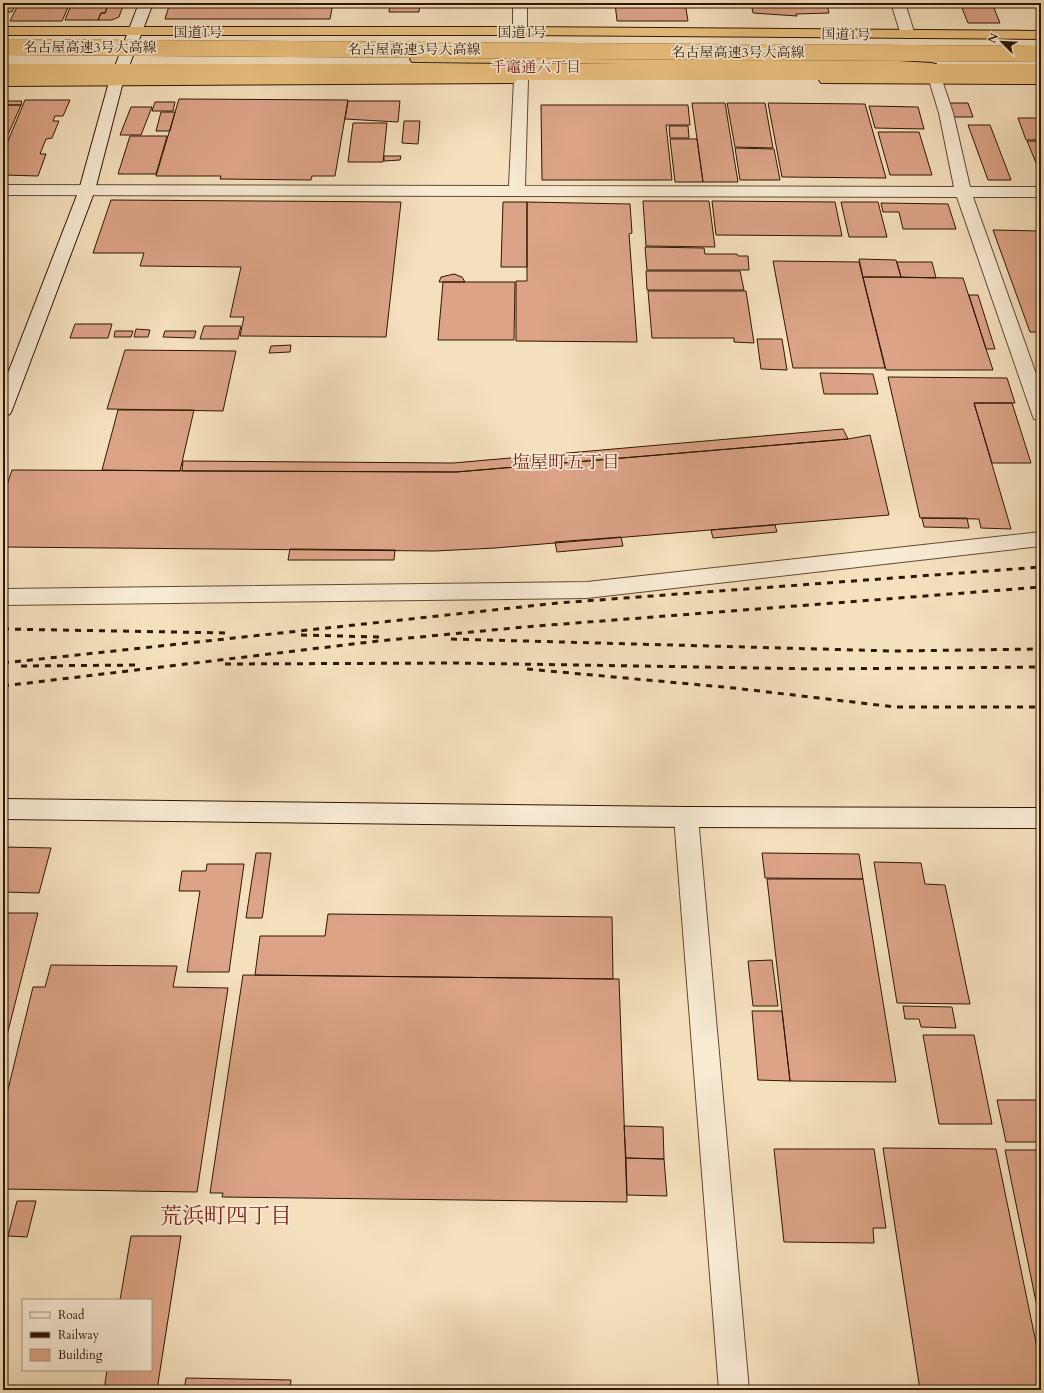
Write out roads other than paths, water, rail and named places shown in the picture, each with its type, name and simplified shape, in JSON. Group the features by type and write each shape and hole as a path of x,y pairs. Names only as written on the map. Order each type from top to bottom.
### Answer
{"highway":[{"name":"国道1号","path":"3,31 520,31 1041,35"},
{"name":"名古屋高速3号大高線","path":"3,47 1041,54"},
{"path":"3,59 418,59 850,62 955,69 1040,77"},
{"name":"名古屋高速3号大高線","path":"3,72 1040,77"},
{"path":"3,82 936,80 1040,77"}],"street":[{"path":"3,410 87,190 116,82 137,32 146,3"},
{"path":"520,3 520,31"},
{"path":"898,3 908,35"},
{"path":"517,191 521,80"},
{"path":"936,80 946,113 963,191 1041,414"},
{"path":"3,190 1041,192"},
{"path":"3,597 587,590 1041,539"},
{"path":"3,809 686,817 1041,818"},
{"path":"686,817 734,1390"}],"railway":[{"path":"3,663 558,603 1041,567"},
{"path":"3,686 378,641 524,627 1041,587"},
{"path":"3,629 229,633"},
{"path":"301,635 379,637"},
{"path":"451,639 892,651 1041,649"},
{"path":"225,664 457,663 818,669 1041,667"},
{"path":"21,666 139,665"},
{"path":"527,669 734,688 895,707 1041,707"}],"district":[{"name":"千竈通六丁目","path":"536,67"},
{"name":"塩屋町五丁目","path":"566,462"},
{"name":"荒浜町四丁目","path":"226,1215"}]}
